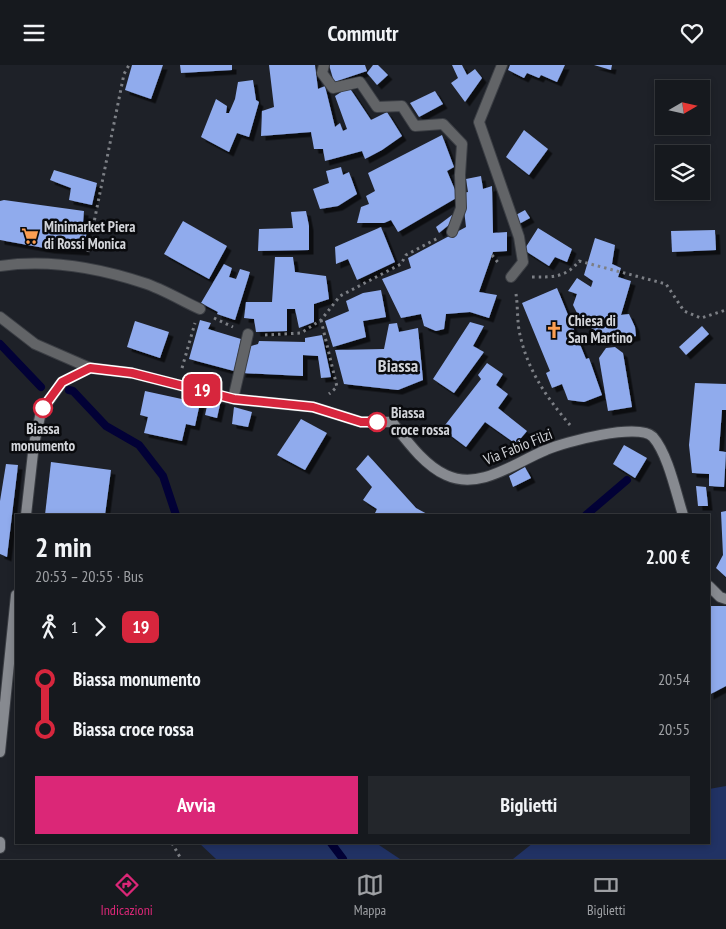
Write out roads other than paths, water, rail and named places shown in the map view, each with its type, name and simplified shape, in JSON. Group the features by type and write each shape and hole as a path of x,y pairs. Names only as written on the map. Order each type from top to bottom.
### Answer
{"street":[{"path":"324,65 322,73 333,88 360,82 377,107 402,106 415,126 444,124 462,145 460,175 461,208 452,231"},
{"path":"502,65 479,123 519,237 523,262 512,277"},
{"path":"0,266 42,263 85,269 145,283 200,309"},
{"path":"0,317 35,344 90,368"},
{"path":"234,399 248,334"},
{"path":"26,514 34,444 41,412 62,382 90,368"},
{"name":"Via Fabio Filzi","path":"90,368 132,373 234,399 313,407 361,422 392,423 416,452 446,475 459,479 477,480 548,449 589,438 640,431 651,435 666,462 683,514"},
{"path":"710,587 720,597 726,599"},
{"path":"0,751 15,605"},
{"path":"0,842 0,848"}],"waterway":[{"path":"0,344 41,387"},
{"path":"69,390 73,391 106,426 139,445 163,476 176,514"},
{"path":"587,514 627,480"},
{"path":"332,844 343,859"}],"place":[{"name":"Minimarket Piera di Rossi Monica","path":"30,236"},
{"name":"Chiesa di San Martino","path":"554,330"},
{"name":"Biassa monumento","path":"43,408"},
{"name":"Biassa croce rossa","path":"377,422"}],"district":[{"name":"Biassa","path":"398,366"}]}
